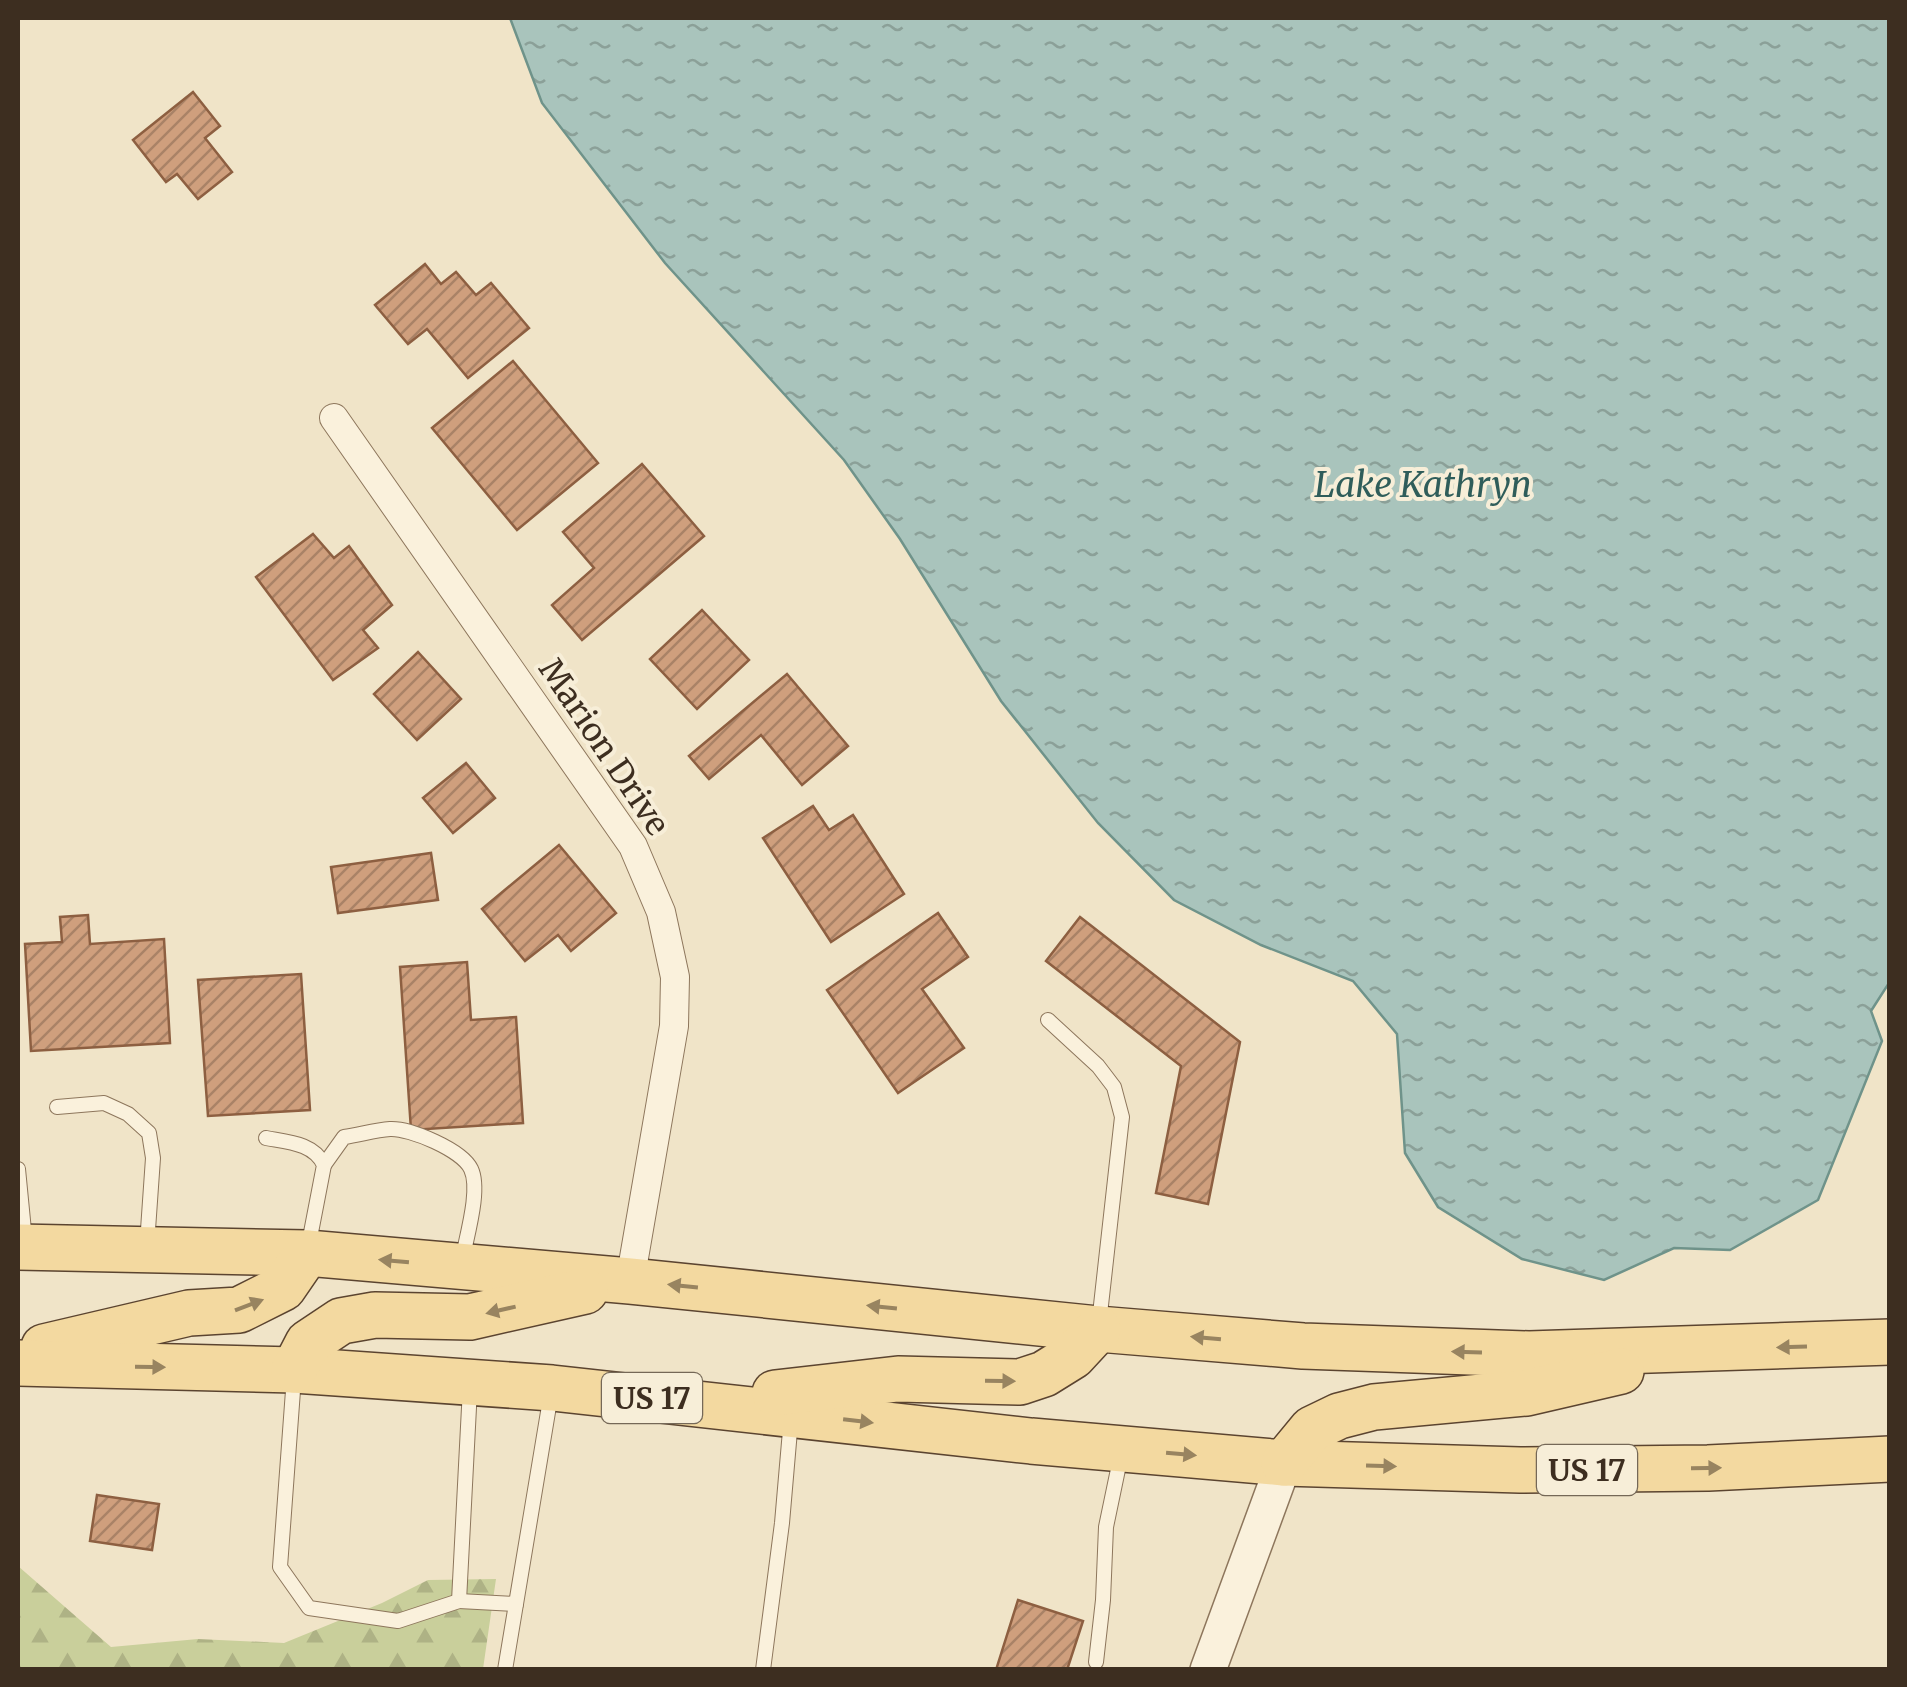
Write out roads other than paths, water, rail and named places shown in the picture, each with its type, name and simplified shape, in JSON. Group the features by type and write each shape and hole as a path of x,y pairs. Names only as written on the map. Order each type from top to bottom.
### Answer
{"main road":[{"path":"22,1247 307,1253 1303,1346 1510,1353 1890,1342"},
{"path":"18,1354 189,1313 239,1310 282,1288 307,1253"},
{"path":"294,1370 308,1342 340,1321 376,1314 470,1317 630,1281"},
{"path":"694,1402 898,1379 1020,1382 1044,1374 1073,1356 1098,1329"},
{"path":"1284,1463 1312,1429 1339,1416 1374,1407 1526,1394 1710,1349"},
{"name":"US 17","path":"18,1363 294,1370 552,1388 1284,1463 1520,1470 1708,1468 1890,1460"}],"street":[{"name":"Marion Drive","path":"334,418 633,846 661,912 674,976 674,1026 630,1281"},
{"path":"1208,1670 1284,1463"}],"lane":[{"path":"1048,1020 1114,1086 1122,1117 1098,1329"},
{"path":"56,1107 104,1103 128,1114 149,1133 153,1158 147,1249"},
{"path":"307,1253 324,1165 344,1137 394,1129 428,1138 459,1156 471,1170 474,1193 461,1267"},
{"path":"266,1138 300,1144 321,1158 324,1165"},
{"path":"18,1170 22,1247"},
{"path":"294,1370 280,1567 309,1608 398,1621 460,1601 516,1604"},
{"path":"460,1601 470,1382"},
{"path":"505,1670 552,1388"},
{"path":"762,1670 792,1414"},
{"path":"1096,1662 1106,1528 1122,1449"}],"water":[{"name":"Lake Kathryn","path":"510,18 1889,18 1889,983 1871,1011 1882,1041 1818,1200 1730,1250 1674,1248 1604,1280 1522,1259 1438,1207 1405,1153 1397,1034 1353,981 1261,945 1174,900 1098,823 1001,701 900,539 844,460 665,263 542,103"}]}
